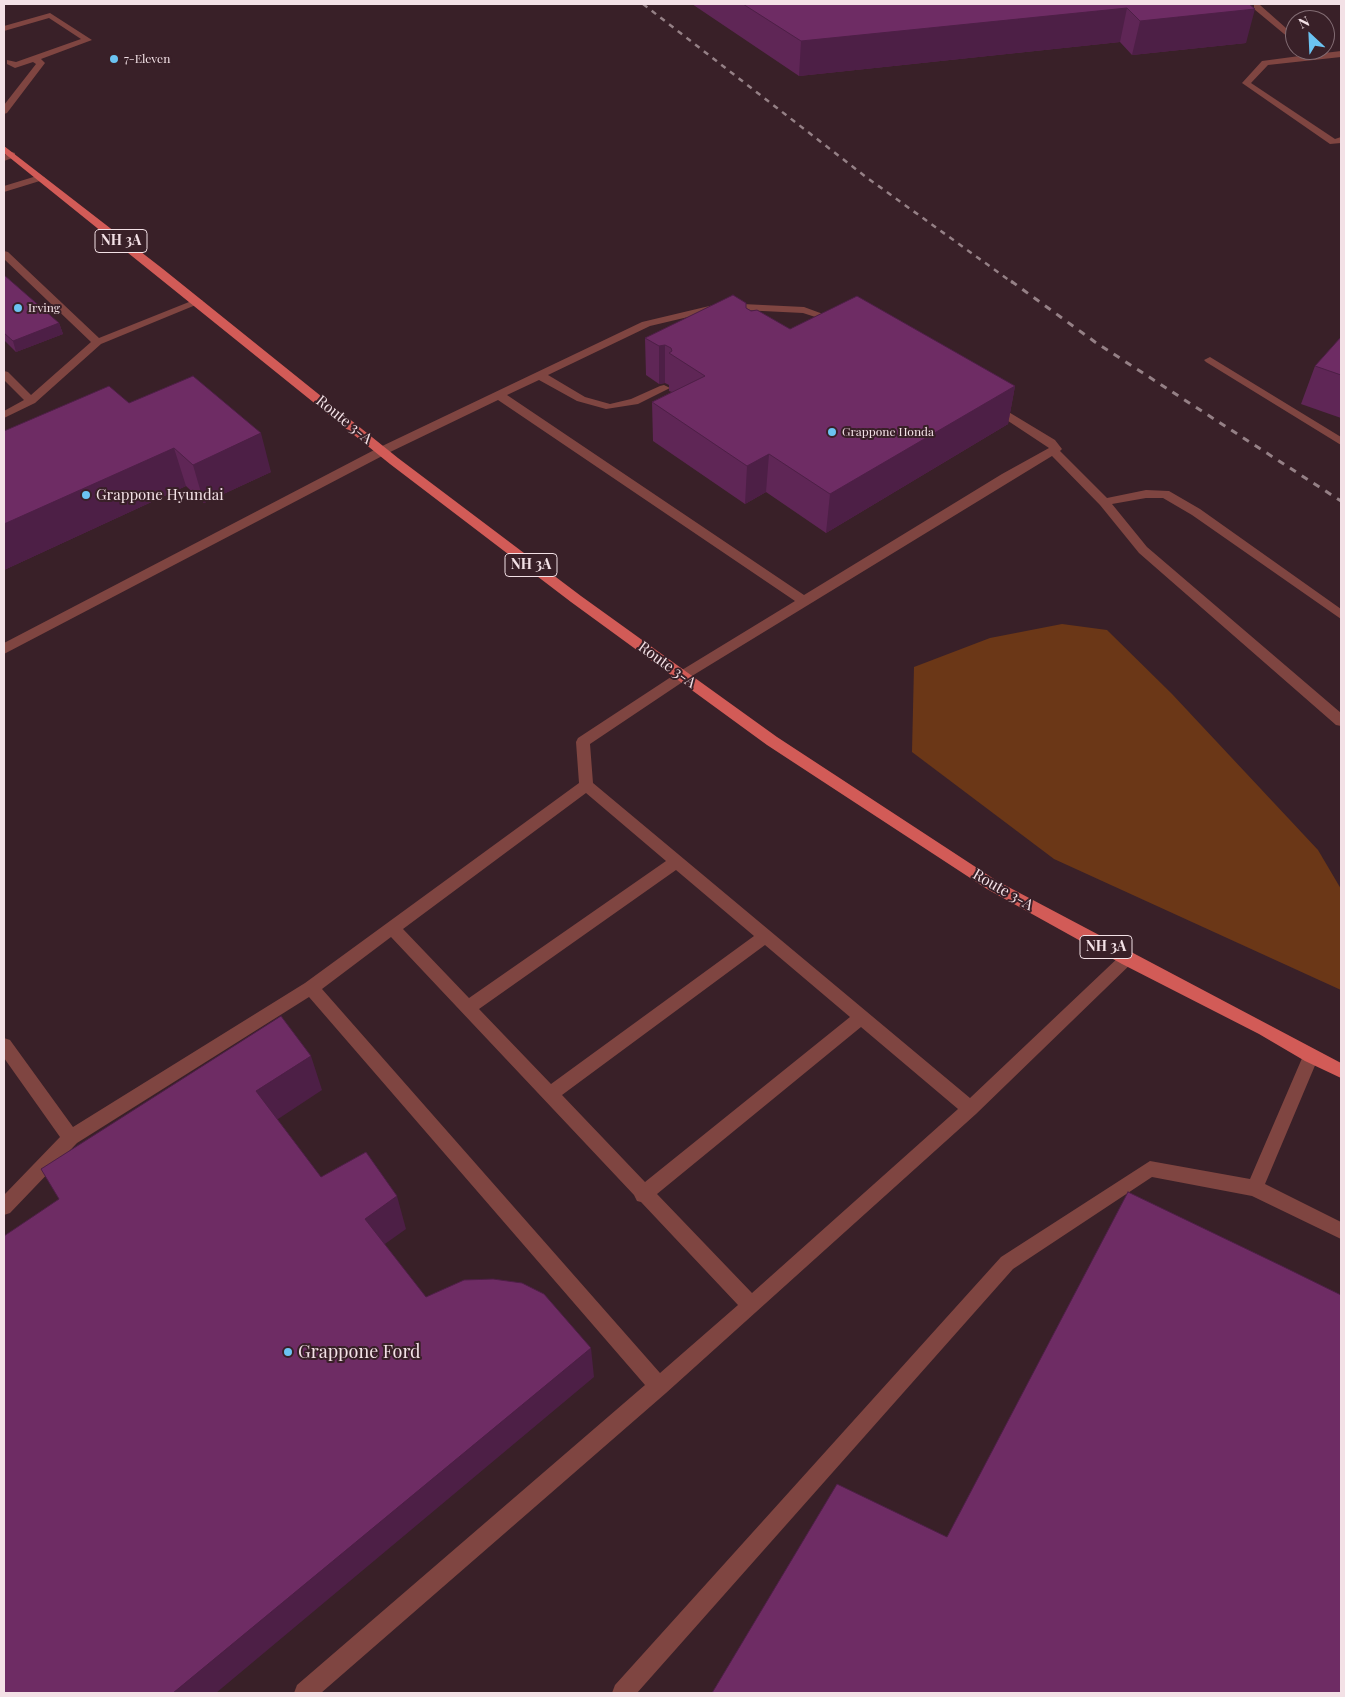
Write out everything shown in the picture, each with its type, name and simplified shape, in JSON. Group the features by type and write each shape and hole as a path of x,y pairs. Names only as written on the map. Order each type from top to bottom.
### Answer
{"main road":[{"name":"NH 3A","path":"6,154 42,180"},
{"name":"Route 3-A","path":"42,180 198,302 382,451 576,599 772,742 992,885 1128,959 1341,1070"}],"lane":[{"path":"1257,7 1285,31"},
{"path":"4,28 50,15 88,40 15,65 10,62"},
{"path":"4,28 14,35"},
{"path":"4,110 41,63 38,56"},
{"path":"1290,60 1265,63 1246,83 1333,142 1341,140"},
{"path":"4,189 42,180"},
{"path":"4,254 97,342"},
{"path":"4,415 31,401 97,342 198,302"},
{"path":"4,649 382,451 646,324 722,306 804,310 846,324"},
{"path":"758,308 760,323"},
{"path":"1210,360 1341,442"},
{"path":"4,374 31,401"},
{"path":"539,375 580,399 610,406 634,402 664,388"},
{"path":"499,395 804,601"},
{"path":"970,1109 586,785 583,742 682,676 1056,450 1050,442 985,402"},
{"path":"1053,451 1104,502 1144,550 1341,721"},
{"path":"1104,502 1146,494 1165,494 1196,512 1341,615"},
{"path":"4,1207 71,1138 311,988 586,785"},
{"path":"467,1008 678,861"},
{"path":"392,928 643,1195 751,1306"},
{"path":"549,1095 765,937"},
{"path":"305,1693 751,1306 970,1109 1128,959"},
{"path":"311,988 658,1386"},
{"path":"643,1195 861,1018"},
{"path":"4,1045 71,1138"},
{"path":"1255,1188 1311,1056"},
{"path":"623,1693 1007,1263 1150,1169 1255,1188 1341,1232"}],"shaded area":[{"path":"1062,624 1107,630 1172,694 1318,850 1341,889 1341,990 1054,859 912,752 914,667 990,638"}],"building":[{"path":"743,4 1249,4 1255,9 1140,21 1127,8 801,41"},
{"name":"Irving","path":"4,275 59,323 13,341 4,333"},
{"name":"Grappone Honda","path":"733,295 746,303 746,308 751,311 757,310 790,329 857,296 1015,386 830,494 769,454 747,466 652,402 705,376 669,353 672,351 671,348 665,345 659,346 645,338"},
{"path":"1341,337 1341,375 1315,366"},
{"path":"193,376 261,433 193,465 174,448 4,524 4,431 109,386 129,403"},
{"name":"Grappone Ford","path":"281,1016 311,1056 256,1091 321,1177 366,1152 397,1196 365,1219 426,1297 464,1280 493,1279 522,1283 544,1294 591,1348 173,1693 4,1693 4,1236 59,1199 41,1169"},
{"path":"1128,1192 1341,1295 1341,1693 712,1693 837,1484 947,1537"}],"railway":[{"path":"643,4 866,177 1013,283"},
{"path":"1011,281 1095,342 1341,501"}],"place":[{"name":"7-Eleven","path":"114,59"},
{"name":"Irving","path":"18,308"},
{"name":"Grappone Honda","path":"832,432"},
{"name":"Grappone Hyundai","path":"86,495"},
{"name":"Grappone Ford","path":"288,1352"}]}
